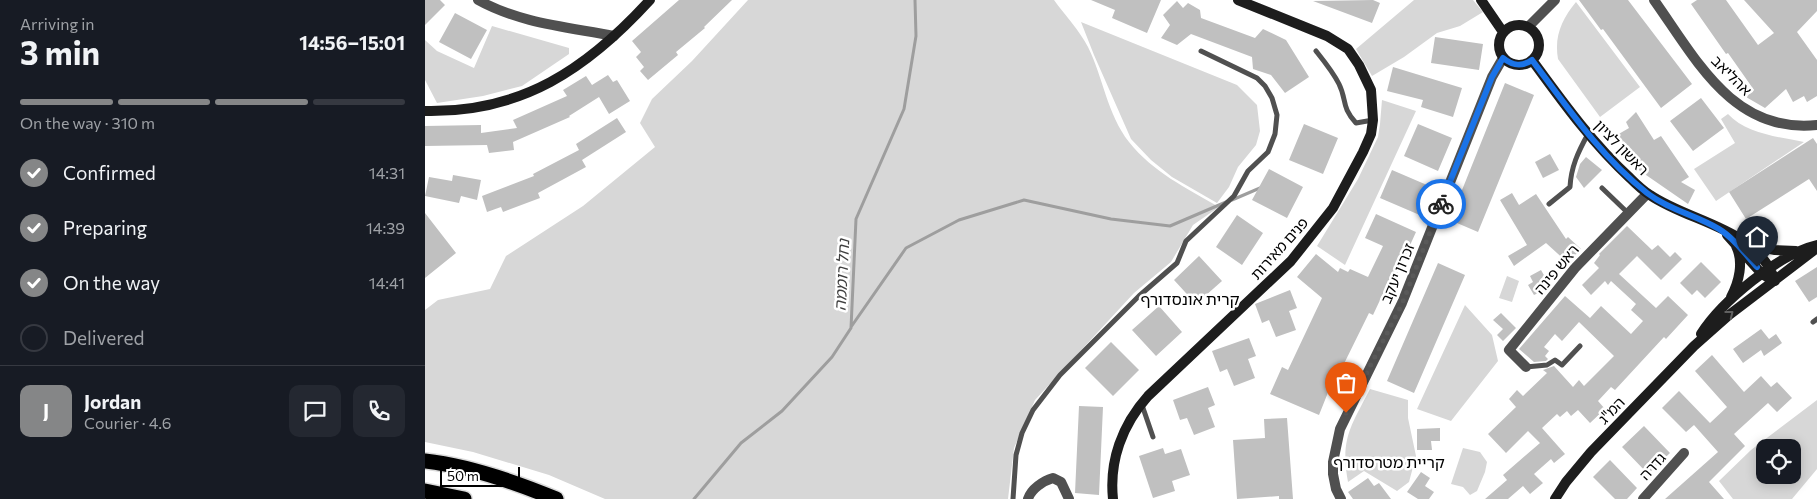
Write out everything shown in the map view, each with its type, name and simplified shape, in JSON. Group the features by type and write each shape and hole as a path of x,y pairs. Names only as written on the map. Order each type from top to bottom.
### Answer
{"highway":[{"path":"425,461 477,472 532,489 556,499"},
{"path":"425,491 464,499"}],"street":[{"path":"478,0 509,14 543,23 614,36"},
{"path":"425,111 477,108 497,104 540,88 571,70 614,36 651,0"},
{"name":"פנים מאירות","path":"1113,499 1113,462 1128,423 1141,404 1291,261 1314,234 1333,208 1371,134 1373,120 1371,90 1359,65 1348,49 1337,41 1238,0"},
{"path":"1481,0 1503,32"},
{"path":"1528,27 1555,0"},
{"name":"אהליאב","path":"1654,0 1698,62 1725,95 1763,119 1793,126 1817,125"},
{"path":"1515,25 1528,27 1533,31 1539,42 1539,49 1527,64 1514,65 1503,58 1499,45 1503,32 1515,25"},
{"name":"זכרון יעקב","path":"1341,499 1336,489 1333,474 1333,462 1339,429 1402,304 1492,77 1503,58"},
{"name":"ראשון לציון","path":"1532,60 1606,155 1647,194 1677,211 1732,233 1749,245 1775,281"},
{"name":"ראש פינה","path":"1526,367 1509,350 1575,268 1647,194"},
{"name":"ראשון לציון","path":"1714,226 1734,241 1767,271"},
{"path":"1729,300 1737,284 1739,269 1738,250 1734,241"},
{"path":"1749,245 1775,250 1797,251"},
{"name":"המ\"ג","path":"1694,346 1712,318 1729,300 1797,251 1817,246"},
{"name":"המ\"ג","path":"1555,499 1591,452 1694,346 1729,315 1775,281 1817,246"},
{"name":"גדרה","path":"1643,499 1684,454"},
{"path":"1028,499 1029,495 1037,487 1046,480 1053,478 1061,482 1069,499"}],"lane":[{"path":"1013,499 1016,455 1022,433 1033,410 1060,375 1139,296 1177,263 1186,241 1234,196 1248,171 1268,152 1275,134 1277,115 1272,98 1265,86 1257,78 1201,51"},
{"path":"1316,51 1340,86 1343,102 1348,114 1356,123 1373,120"},
{"path":"1549,204 1570,188 1571,174 1576,157 1588,134"},
{"path":"1602,188 1628,214"},
{"path":"1526,367 1547,365 1555,360 1563,365 1580,346"},
{"path":"1141,404 1153,437"}],"shaded area":[{"path":"748,0 1054,0 1085,41 1115,120 1129,142 1138,153 1159,171 1219,207 1193,225 1171,262 1134,293 1035,400 1014,448 1008,499 605,499 549,475 473,452 425,442 425,310 438,300 490,289 506,256 583,206 655,147 640,123 652,99 692,61"},
{"path":"1414,0 1473,0 1483,12 1460,26 1437,33 1404,57 1372,76 1356,49"},
{"path":"1576,2 1640,87 1600,117 1558,59 1557,43 1560,28"},
{"path":"1081,22 1237,85 1257,105 1260,131 1256,145 1238,167 1229,187 1217,203 1172,177 1151,160 1131,139"},
{"path":"492,26 569,48 569,54 522,86 483,96 437,103 425,80 425,40 437,51 474,68"},
{"path":"1382,100 1416,111 1345,265 1317,246 1358,179 1378,137"},
{"path":"1728,114 1744,126 1764,134 1804,142 1716,201 1694,169 1735,143 1721,119"},
{"path":"1507,276 1519,281 1512,302 1499,298"},
{"path":"1465,305 1492,335 1498,361 1451,421 1417,409"},
{"path":"1370,389 1408,400 1408,418 1416,456 1409,482 1397,491 1364,471 1348,482 1345,455 1346,443 1353,423"},
{"path":"1817,400 1817,469 1792,499 1733,499 1719,481 1756,446 1756,484 1801,484 1801,439 1766,439"},
{"path":"1463,448 1480,452 1487,462 1477,491 1470,495 1463,487 1451,484"}],"building":[{"path":"425,0 440,0 445,5 425,25"},
{"path":"679,0 732,0 705,28 676,52 678,55 648,80 640,71 644,67 636,57 641,52 632,41"},
{"path":"1091,0 1161,0 1147,33 1112,18 1115,10"},
{"path":"1373,0 1380,3 1372,23 1313,1"},
{"path":"1579,0 1628,0 1692,84 1661,108 1603,29 1601,30"},
{"path":"1697,0 1726,0 1758,45 1774,33 1744,0 1817,0 1817,11 1797,32 1817,60 1817,96 1807,102 1804,96 1793,102 1786,89 1765,108 1746,97 1754,90 1691,4"},
{"path":"1177,1 1183,8 1188,3 1200,10 1201,18 1255,38 1263,29 1286,40 1309,77 1285,93 1271,75 1253,69 1252,57 1191,34 1177,45 1161,38 1170,25 1163,15"},
{"path":"455,13 487,30 471,59 439,42"},
{"path":"1435,37 1483,44 1479,70 1431,63"},
{"path":"1393,67 1462,88 1453,117 1421,107 1423,100 1387,91"},
{"path":"608,75 613,82 617,80 630,101 609,114 599,97 570,117 513,142 514,150 489,153 487,145 425,146 425,126 481,125 481,133 517,128 513,120 567,96 563,90 586,76 592,85"},
{"path":"1505,83 1534,95 1478,232 1450,220"},
{"path":"1701,98 1724,128 1693,151 1670,121"},
{"path":"1636,112 1654,140 1661,136 1689,177 1681,182 1695,190 1688,204 1633,166 1635,157 1617,135 1629,128 1626,122"},
{"path":"617,118 626,132 582,160 586,167 538,193 540,198 503,212 501,207 487,212 482,196 534,176 533,174 579,150 576,144"},
{"path":"1304,124 1338,138 1323,174 1289,160"},
{"path":"1418,124 1452,138 1438,171 1404,156"},
{"path":"1813,138 1817,144 1817,191 1809,179 1746,219 1729,192"},
{"path":"1550,154 1559,170 1543,178 1535,162"},
{"path":"1586,157 1602,170 1584,188 1576,177 1580,164"},
{"path":"1269,169 1303,187 1287,218 1252,200"},
{"path":"1392,170 1434,188 1422,216 1380,198"},
{"path":"453,175 481,180 477,200 461,196 459,203 425,196 429,177 452,181"},
{"path":"1512,193 1519,205 1536,194 1566,239 1568,237 1581,249 1568,263 1546,243 1514,266 1508,256 1527,245 1500,200"},
{"path":"425,213 456,253 425,278"},
{"path":"1376,214 1416,232 1392,285 1388,283 1373,315 1369,313 1335,382 1333,380 1319,415 1270,394 1282,367 1288,370 1322,298 1297,277 1316,254 1338,272 1340,268 1348,272 1350,269 1368,277 1383,246 1365,238"},
{"path":"1237,215 1263,233 1242,265 1216,247"},
{"path":"1627,226 1652,250 1658,245 1670,257 1675,252 1682,259 1661,280 1637,256 1619,274 1656,308 1668,296 1688,315 1666,339 1664,337 1615,390 1611,387 1598,401 1605,409 1590,423 1578,410 1571,416 1567,411 1560,417 1557,414 1542,428 1565,454 1554,463 1551,459 1534,474 1543,483 1530,494 1523,486 1508,499 1485,499 1507,480 1503,475 1540,443 1528,431 1506,453 1488,434 1516,407 1509,399 1517,390 1523,396 1547,373 1543,370 1554,366 1573,387 1579,380 1584,386 1614,356 1579,322 1562,341 1555,334 1544,347 1549,351 1545,356 1548,359 1546,361 1534,362 1519,349 1565,296 1590,318 1601,306 1631,334 1643,321 1631,310 1636,304 1611,281 1608,285 1605,281 1591,295 1582,285 1599,268 1594,263 1599,254"},
{"path":"1199,256 1222,281 1196,304 1174,280"},
{"path":"1701,262 1721,282 1705,298 1697,290 1692,295 1680,283"},
{"path":"1438,263 1465,275 1414,393 1387,381"},
{"path":"1817,267 1817,297 1809,302 1795,281"},
{"path":"1541,270 1549,284 1542,291 1534,295 1528,285 1533,282 1530,276"},
{"path":"1290,290 1297,308 1289,311 1296,330 1276,337 1269,320 1262,323 1255,304"},
{"path":"1159,306 1182,332 1156,356 1132,330"},
{"path":"1501,313 1516,328 1503,341 1497,335 1503,329 1493,320"},
{"path":"1761,329 1769,339 1776,334 1782,343 1764,356 1761,350 1743,363 1733,349"},
{"path":"1249,338 1256,356 1248,359 1255,378 1234,386 1227,369 1220,372 1212,351"},
{"path":"1111,342 1139,370 1113,396 1085,368"},
{"path":"1712,355 1744,392 1761,376 1771,387 1777,382 1792,398 1777,412 1768,403 1734,434 1745,446 1709,482 1724,499 1665,499 1718,452 1694,425 1686,432 1662,408 1679,391 1710,423 1727,407 1695,371"},
{"path":"1208,387 1215,405 1208,408 1215,427 1194,435 1187,418 1180,420 1173,400"},
{"path":"1079,406 1103,407 1099,495 1075,493"},
{"path":"1287,418 1293,499 1279,499 1279,496 1237,499 1233,440 1265,438 1264,419"},
{"path":"1644,426 1670,453 1648,474 1622,447"},
{"path":"1440,428 1440,441 1431,441 1432,450 1417,450 1417,429"},
{"path":"1163,448 1165,454 1181,449 1190,475 1172,481 1175,491 1153,498 1139,456"},
{"path":"1610,460 1637,488 1627,499 1615,499 1593,477"},
{"path":"1421,472 1430,478 1425,486 1434,492 1429,499 1418,499 1407,492"},
{"path":"1368,478 1374,486 1379,483 1391,499 1353,499 1348,492"}],"waterway":[{"name":"נחל רוממה","path":"694,499 741,443 782,411 832,357 851,328 856,219 904,109 916,36 915,0"},
{"path":"1232,200 1260,188"},
{"path":"851,327 906,248 959,220 1024,200 1111,219 1170,226 1226,202"}],"way so far":[{"path":"1346,413 1402,304 1441,204"}],"district":[{"name":"קרית אונסדורף","path":"1190,298"},
{"name":"קריית מטרסדורף","path":"1389,461"}],"route":[{"path":"1441,204 1492,77 1503,58 1514,65 1527,64 1532,60 1588,134 1625,174 1647,194 1677,211 1721,230 1734,241 1757,267"}]}
